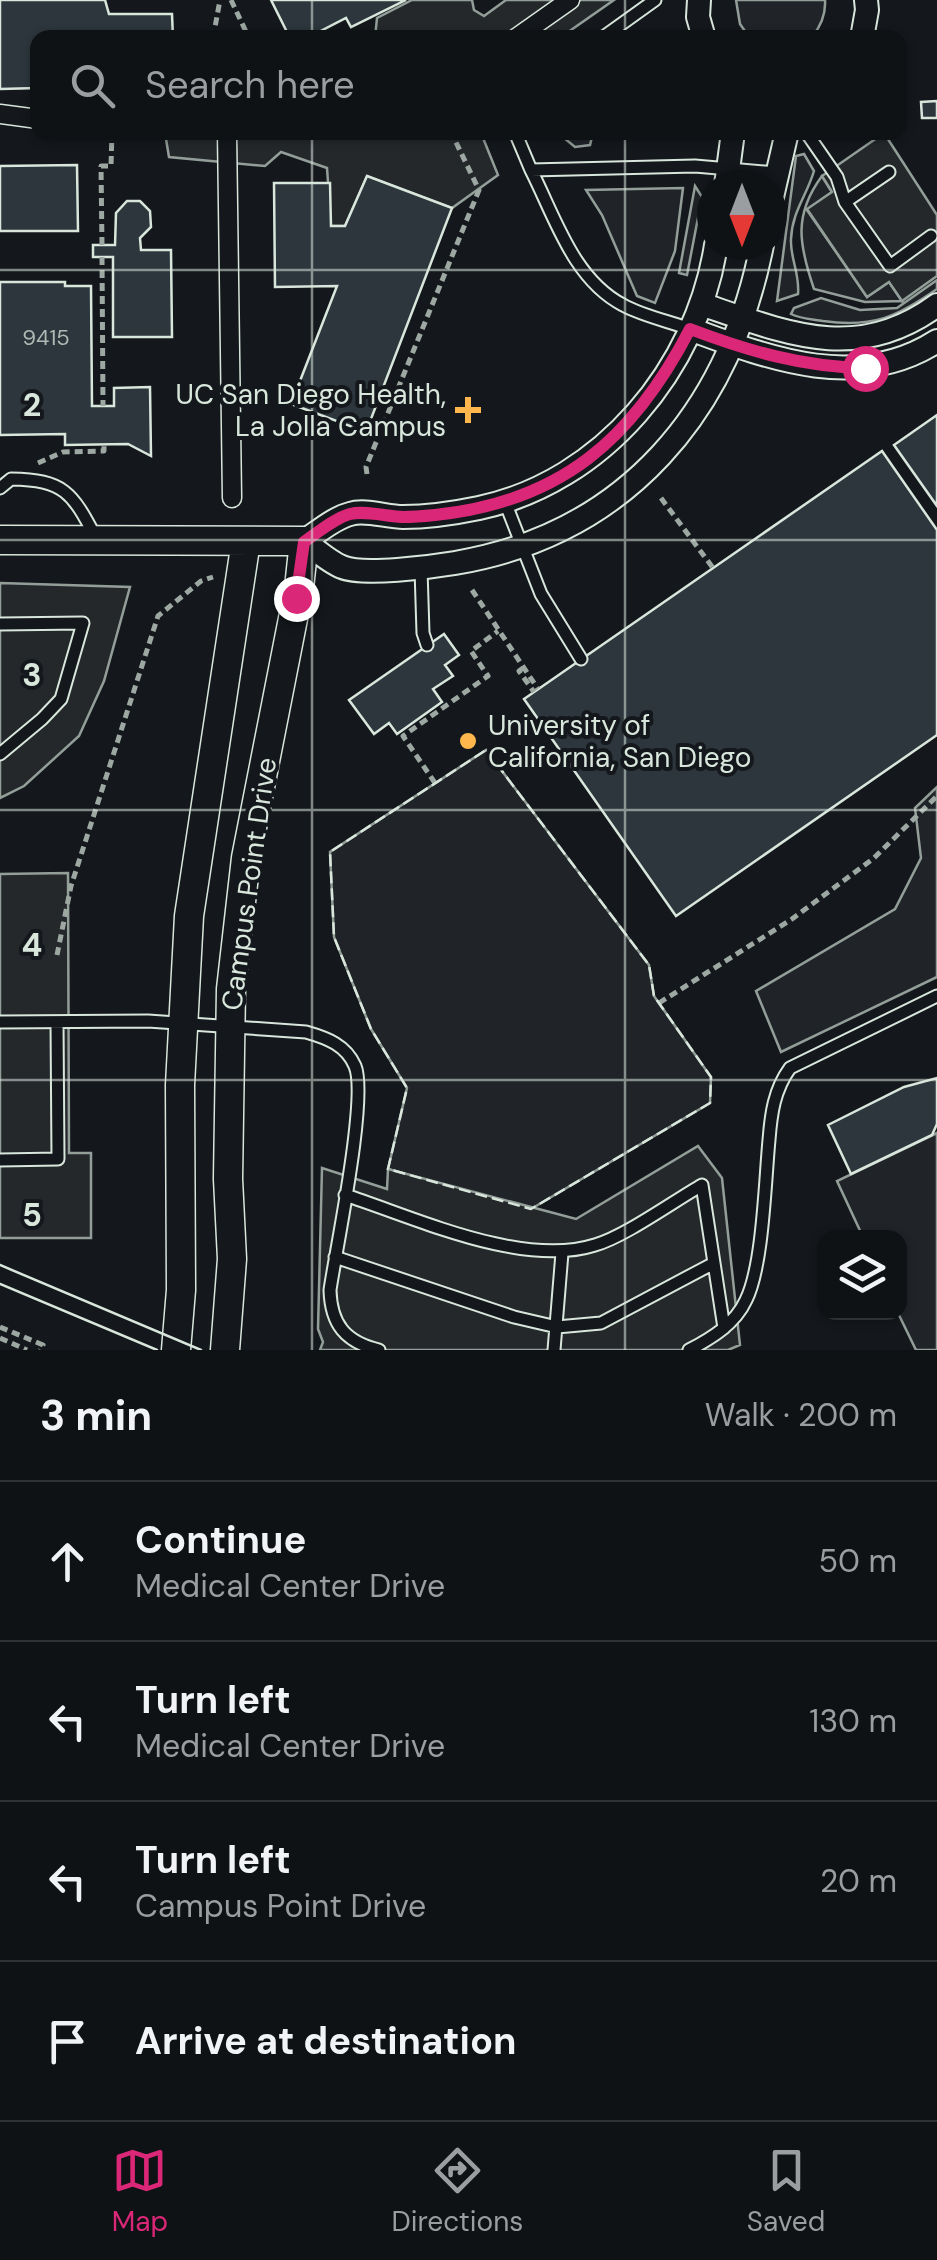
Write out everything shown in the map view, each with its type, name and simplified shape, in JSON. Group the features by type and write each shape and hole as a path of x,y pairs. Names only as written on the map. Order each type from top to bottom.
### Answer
{"street":[{"path":"527,30 570,0"},
{"path":"699,0 702,30"},
{"path":"864,30 866,0"},
{"path":"0,114 30,117"},
{"path":"226,140 232,498"},
{"path":"728,170 732,140"},
{"path":"777,170 784,140"},
{"path":"304,542 350,514 405,517 504,502 537,490 593,456 621,432 646,402 690,329 714,260"},
{"path":"0,540 304,542 343,568 421,569 484,558 543,538 609,502 654,464 715,384 744,318 758,260"},
{"path":"701,304 814,337 851,340 887,333 937,304"},
{"path":"690,329 822,367 892,364 937,341"},
{"name":"Campus Point Drive","path":"176,1350 182,1290 184,972 194,875 246,540"},
{"name":"Campus Point Drive","path":"225,1350 232,1259 228,1179 231,989 246,858 299,588 304,542"}],"lane":[{"path":"613,30 656,0"},
{"path":"519,140 574,258 596,288 624,306 690,329"},
{"path":"812,140 837,177 846,202 890,266 931,236"},
{"path":"532,170 697,175"},
{"path":"846,202 889,172"},
{"path":"0,488 11,479 44,480 78,504 96,538"},
{"path":"504,502 541,594 581,660"},
{"path":"421,569 423,633 427,645"},
{"path":"0,624 82,623 60,699 42,720 0,754"},
{"path":"690,1350 724,1328 747,1298 758,1249 771,1115 781,1080 790,1068 937,996"},
{"path":"0,1022 183,1023 306,1032 330,1038 354,1063 359,1080 330,1310 339,1330 378,1350"},
{"path":"0,1160 58,1159 57,1022"},
{"path":"344,1195 515,1250 562,1253 599,1245 702,1185 724,1328"},
{"path":"554,1350 562,1253"},
{"path":"335,1257 514,1317 556,1327 601,1323 714,1264"}],"path":[{"path":"214,30 220,0"},
{"path":"231,0 246,30"},
{"path":"102,245 102,166 110,166 112,140"},
{"path":"366,474 479,190 455,140"},
{"path":"102,257 103,406"},
{"path":"38,463 63,452 104,451 104,444"},
{"path":"662,498 714,568"},
{"path":"57,956 72,886 158,616 201,581 213,577"},
{"path":"472,590 524,669 518,672 536,690"},
{"path":"435,783 402,736 488,676 471,651 498,631"},
{"path":"658,1002 792,920 874,858 937,796"},
{"path":"2,1328 43,1344 40,1350"},
{"path":"0,1338 27,1350"}],"shaded area":[{"path":"412,0 472,0 474,10 484,16 506,0 614,0 571,30 376,30 377,18"},
{"path":"736,0 825,0 825,11 816,30 744,30"},
{"path":"166,140 484,140 498,175 452,208 367,176 345,226 331,226 327,168 281,152 265,166 169,157"},
{"path":"566,140 591,140 590,145 575,147"},
{"path":"874,140 889,140 937,215 937,276 902,301 889,282 867,297 807,209 832,192 822,176"},
{"path":"804,154 814,171 792,229 798,294 777,301 782,260 787,260 787,225 796,156"},
{"path":"822,176 832,192 807,210 867,297 889,282 902,301 865,302 814,289 802,231 806,204"},
{"path":"695,186 697,223 687,275 679,273"},
{"path":"683,188 675,251 655,303 637,296 602,215 586,190"},
{"path":"937,280 937,289 884,318 841,323 791,314 794,308 821,298 860,310 897,308"},
{"path":"0,583 130,587 104,681 79,736 24,786 0,798"},
{"path":"486,750 649,965 654,996 711,1077 710,1103 531,1209 388,1169 407,1088 371,1029 334,937 330,852"},
{"path":"937,787 937,977 781,1052 756,991 895,909 921,858 915,808"},
{"path":"68,873 69,1153 91,1153 91,1238 0,1238 0,874"},
{"path":"937,1133 937,1350 916,1350 901,1320 907,1320 907,1230 860,1230 837,1181"},
{"path":"698,1146 722,1178 740,1345 728,1350 320,1350 322,1168 387,1189 388,1169 576,1219"}],"building":[{"path":"0,0 105,0 109,14 172,14 173,30 30,30 30,88 0,89"},
{"path":"271,0 406,0 351,27 346,18 323,30 286,30"},
{"path":"937,101 937,118 922,118 921,102"},
{"path":"77,165 78,231 0,231 0,166"},
{"path":"367,176 452,208 366,432 291,404 337,286 275,287 274,183 330,183 331,226 345,226"},
{"path":"127,201 140,201 150,211 151,227 140,238 141,250 171,250 172,337 113,337 113,257 93,257 93,245 115,245 116,213"},
{"path":"0,282 91,286 92,406 114,406 114,388 150,387 151,456 128,444 65,445 65,434 0,435"},
{"path":"937,415 937,506 894,445"},
{"path":"882,451 937,530 937,735 676,916 524,699"},
{"path":"444,634 459,655 445,665 453,676 433,689 442,702 397,734 389,723 374,734 349,700"},
{"path":"937,1078 937,1124 932,1135 851,1174 828,1125 904,1087"}],"tram line":[{"path":"0,1265 201,1350"},
{"path":"0,1284 157,1350"}],"fence":[{"path":"486,750 649,965 654,996 711,1077 710,1103 531,1209 388,1169 407,1088 371,1029 334,937 330,852 486,750"}],"place":[{"name":"UC San Diego Health, La Jolla Campus","path":"468,410"},
{"name":"University of California, San Diego","path":"468,741"}],"route":[{"path":"296,598 304,542 350,514 405,517 479,508 537,490 593,456 621,432 646,402 690,329 775,357 822,367 865,368"}]}
